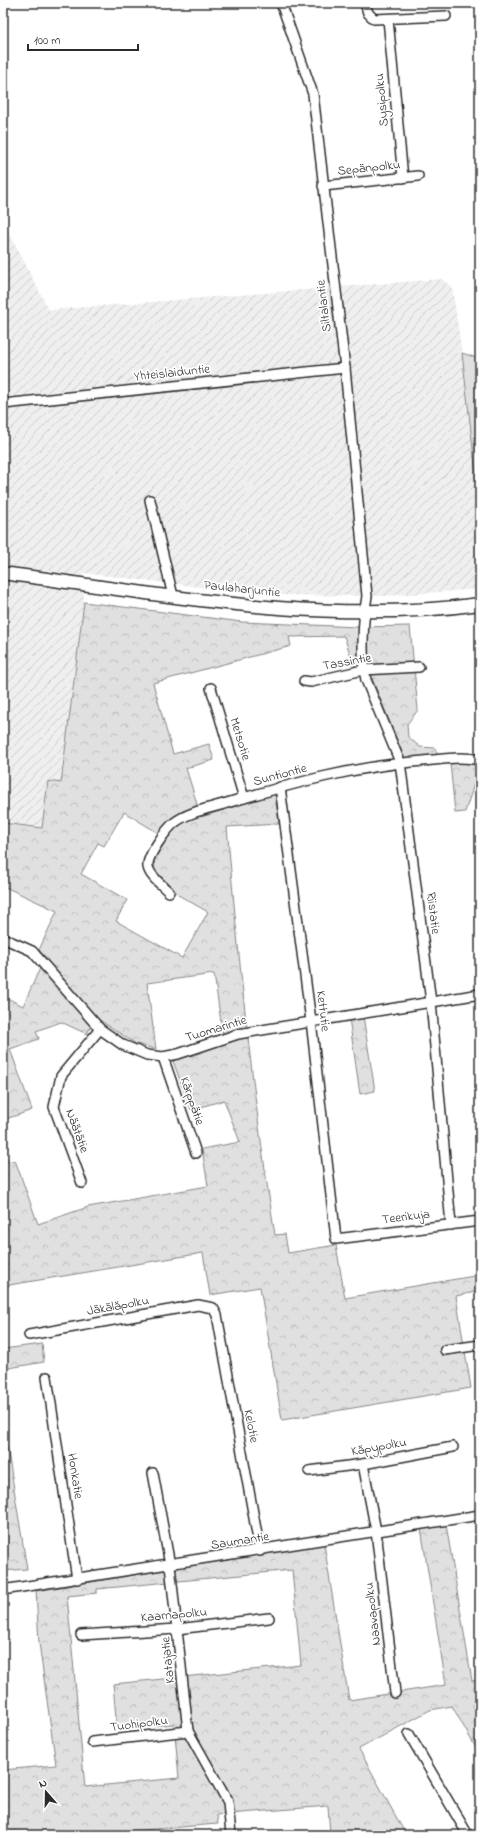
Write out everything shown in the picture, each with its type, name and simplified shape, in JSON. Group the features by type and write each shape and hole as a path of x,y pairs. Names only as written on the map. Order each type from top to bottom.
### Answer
{"main road":[{"name":"Paulaharjuntie","path":"3,574 256,606 364,611 446,608 480,604"}],"street":[{"name":"Siltalantie","path":"281,3 313,94 344,368 367,596 364,611"},
{"path":"365,3 368,13 374,19 446,16"},
{"name":"Sysipolku","path":"388,19 403,178"},
{"name":"Sepänpolku","path":"323,186 418,176"},
{"name":"Yhteislaiduntie","path":"3,404 344,368"},
{"path":"150,500 173,596"},
{"name":"Riistatie","path":"364,611 363,670 400,762 431,1002 451,1225"},
{"name":"Tassintie","path":"304,681 311,682 363,670 419,667"},
{"name":"Metsotie","path":"211,688 244,798"},
{"name":"Suntiontie","path":"169,892 150,873 148,865 150,855 174,823 193,814 280,787 346,771 400,762 446,759 480,760"},
{"name":"Kettutie","path":"280,787 311,1021 336,1239"},
{"name":"Tuomarintie","path":"3,938 32,951 100,1029 123,1044 147,1055 162,1057 178,1054 238,1034 480,994"},
{"name":"Näätätie","path":"82,1183 54,1107 62,1076 100,1029"},
{"name":"Kärppätie","path":"162,1057 196,1153"},
{"name":"Teerikuja","path":"336,1239 480,1221"},
{"name":"Jäkäläpolku","path":"29,1335 198,1305 213,1308"},
{"name":"Kelotie","path":"213,1308 217,1315 260,1551"},
{"path":"445,1350 480,1346"},
{"name":"Honkatie","path":"47,1377 77,1579"},
{"name":"Käpypolku","path":"309,1471 363,1464 453,1447"},
{"name":"Naavapolku","path":"363,1464 376,1531 395,1693"},
{"name":"Katajatie","path":"154,1473 170,1565 188,1731 228,1802 231,1835"},
{"name":"Saumantie","path":"3,1588 9,1589 170,1565 480,1515"},
{"name":"Kaarnapolku","path":"81,1635 177,1629 269,1618"},
{"name":"Tuohipolku","path":"92,1742 188,1731"},
{"path":"409,1734 468,1835"}],"shaded area":[{"path":"3,221 49,310 441,279 452,287 462,353 480,509 480,589 384,596 267,595 83,573 84,602 61,783 48,781 42,828 3,823"}],"green space":[{"path":"462,353 480,359 480,509"},
{"path":"84,602 242,622 358,627 410,626 418,710 407,724 408,737 420,747 435,748 438,756 405,759 373,681 370,667 354,666 344,636 289,637 291,646 153,683 173,754 209,744 214,760 186,768 201,817 275,794 279,824 227,827 247,1032 275,1235 285,1234 288,1253 336,1245 345,1298 480,1275 480,1291 456,1296 471,1388 282,1420 260,1287 210,1295 203,1253 3,1286 3,1148 8,1162 15,1160 38,1224 88,1207 208,1186 202,1149 240,1142 224,1100 191,1110 173,1061 224,1043 214,974 147,983 156,1049 136,1044 95,1017 87,1034 61,1022 36,1031 39,1039 10,1049 32,1110 3,1120 3,996 23,1006 45,957 39,950 57,911 3,886 3,823 42,828 48,781 61,783","holes":["124,812 168,839 157,853 154,861 155,870 180,896 208,912 182,958 116,921 127,900 81,874 98,843 104,846"]},
{"path":"450,763 464,763 480,766 465,812 455,813"},
{"path":"363,1016 375,1091 360,1094 349,1018"},
{"path":"42,1344 44,1362 3,1369 3,1349"},
{"path":"3,1421 27,1569 3,1571"},
{"path":"446,1524 472,1681 480,1680 480,1755 452,1706 430,1710 359,1749 406,1835 330,1835 328,1806 217,1815 218,1824 90,1835 3,1835 3,1770 56,1765 39,1643 36,1591 324,1544 349,1700 446,1685 421,1528","holes":["292,1570 301,1665 113,1684 117,1729 174,1724 179,1778 85,1787 67,1596 97,1593 97,1589"]}]}
